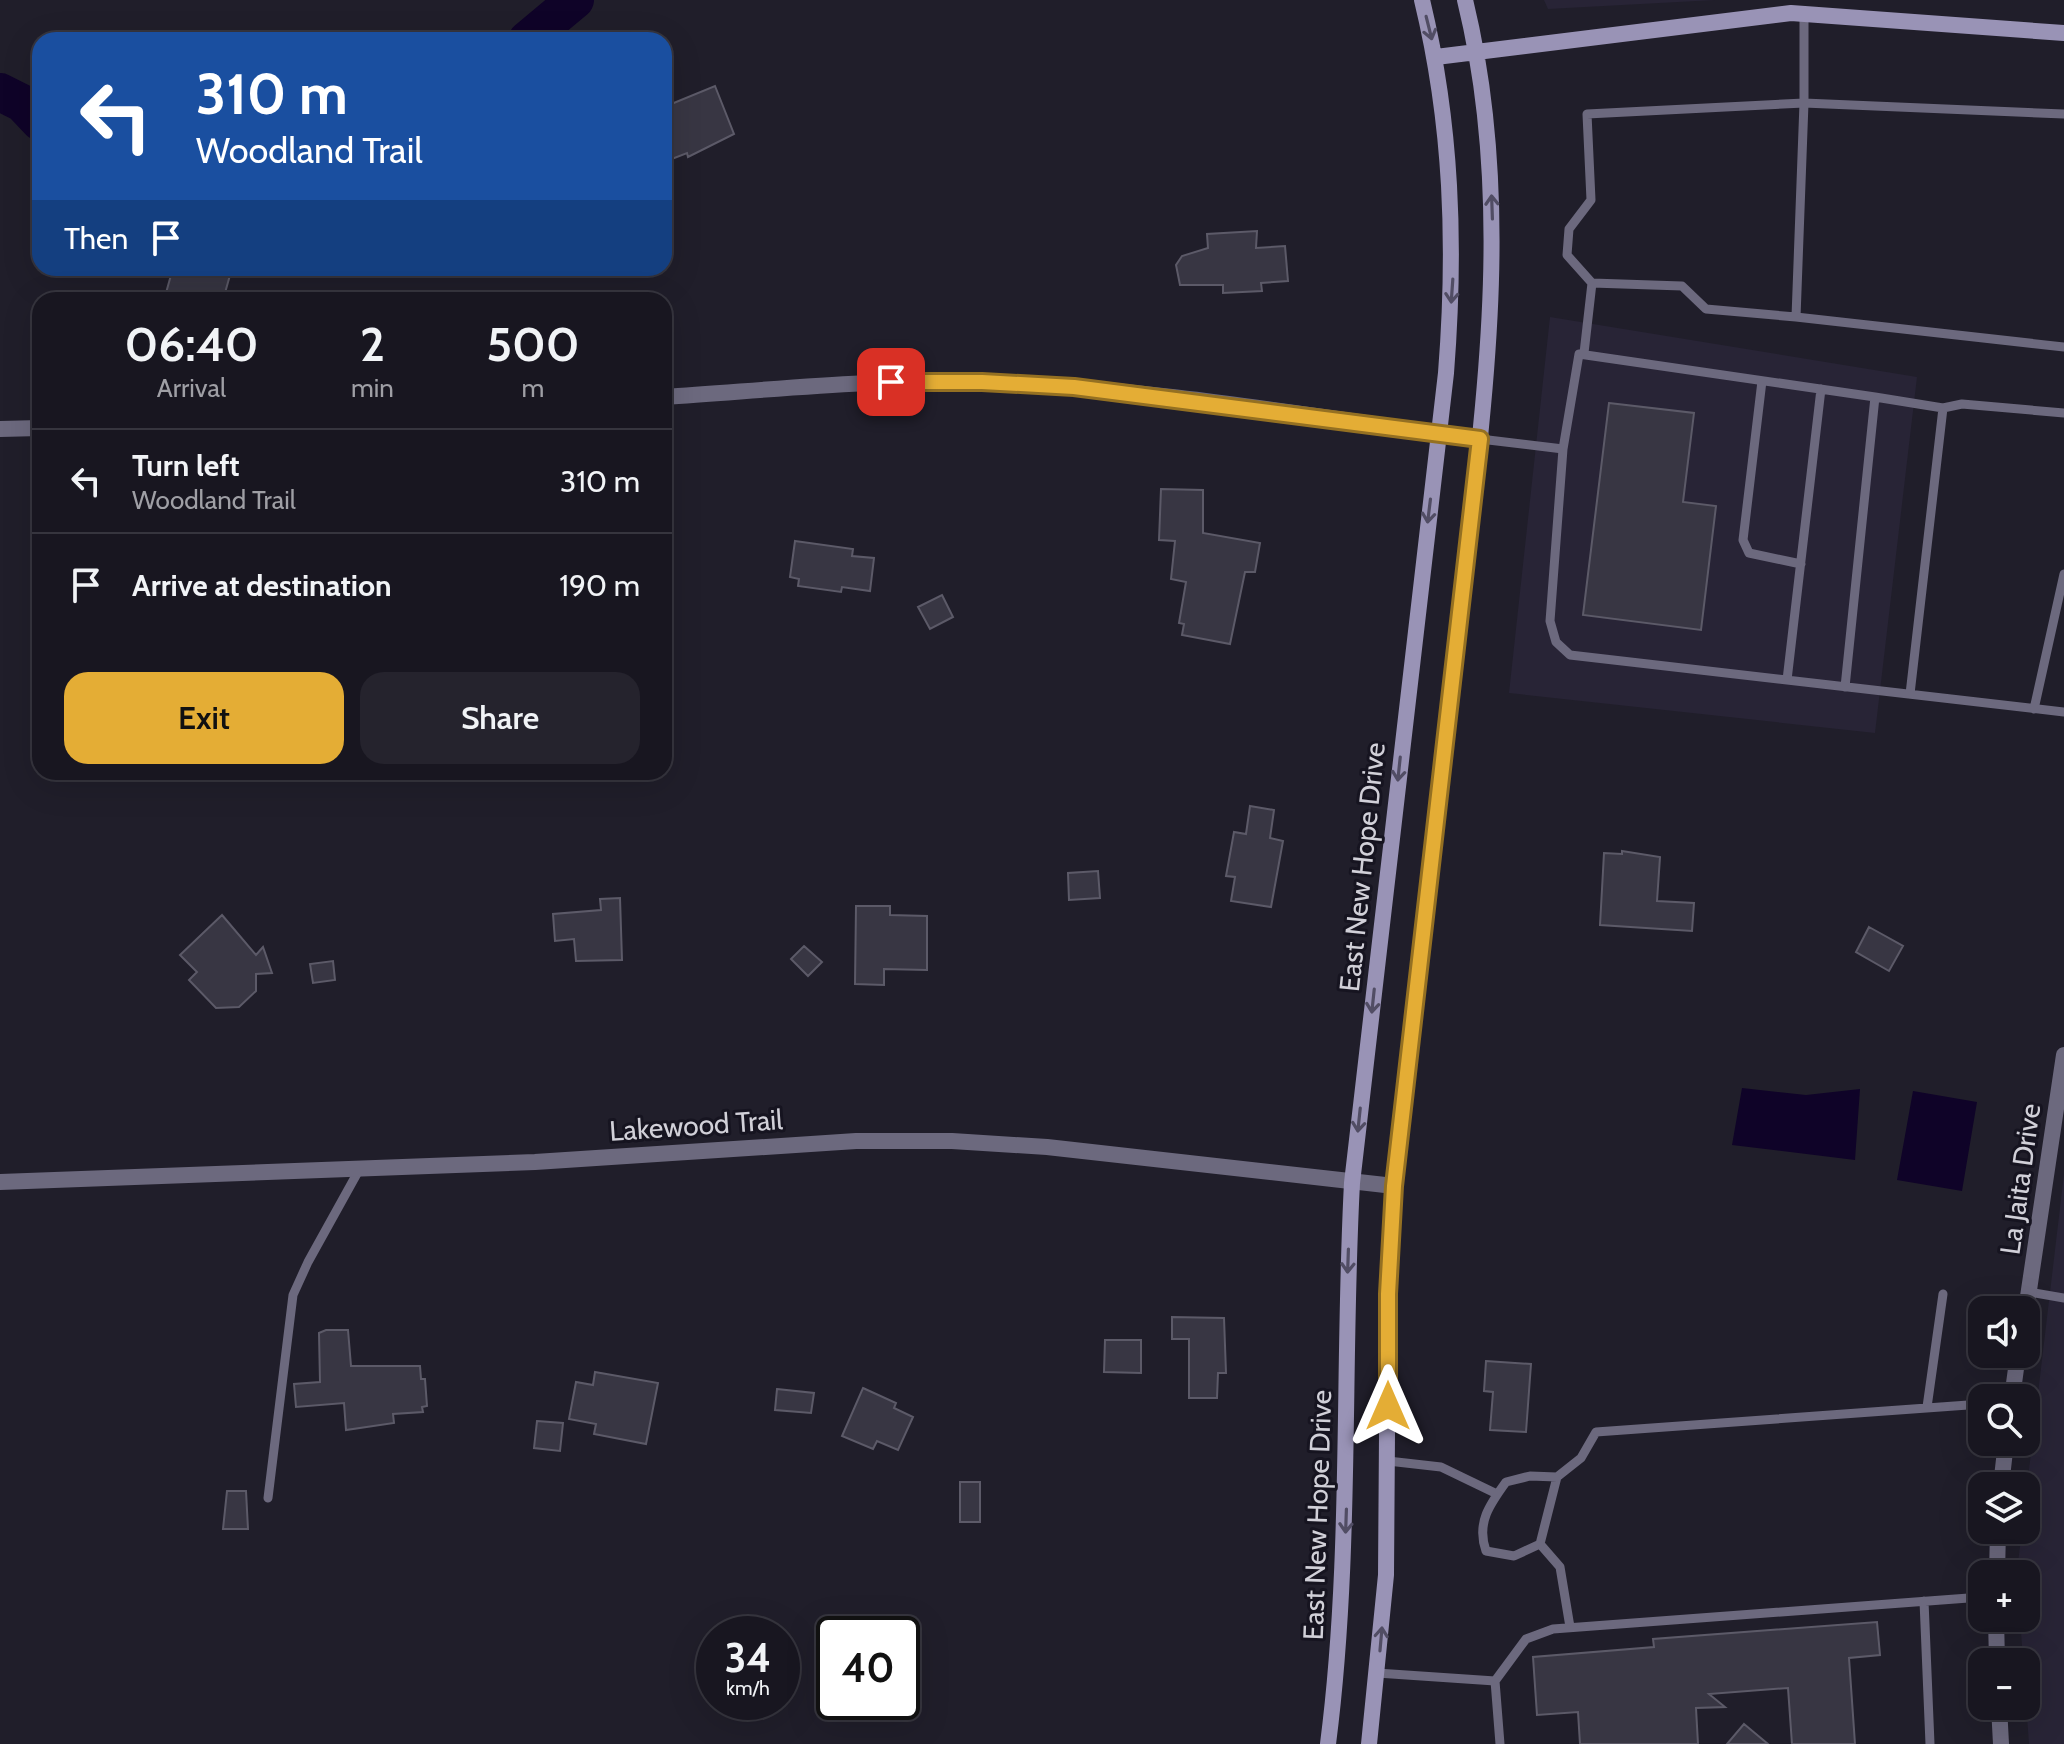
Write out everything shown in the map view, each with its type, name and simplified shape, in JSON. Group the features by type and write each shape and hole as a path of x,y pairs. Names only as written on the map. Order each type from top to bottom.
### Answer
{"street":[{"name":"East New Hope Drive","path":"1328,1744 1344,1585 1348,1263 1352,1183 1439,433 1453,278 1451,199 1436,57 1422,0"},
{"path":"1369,1744 1386,1575 1388,1294 1394,1186 1480,439 1493,285 1490,145 1477,52 1465,0"},
{"path":"1436,57 1795,9 2064,33"},
{"path":"672,396 891,382 982,382 1074,387 1480,439"},
{"path":"0,429 32,428"},
{"name":"La Jaita Drive","path":"2028,1296 2057,1143 2064,1055"},
{"name":"Lakewood Trail","path":"0,1182 359,1170 856,1141 952,1141 1047,1147 1394,1186"},
{"path":"2000,1720 2001,1744"}],"lane":[{"path":"1795,9 1804,103 1796,317"},
{"path":"2064,114 1804,103 1587,114 1591,200 1569,229 1567,255 1592,283 1682,286 1706,309 2064,347"},
{"path":"1584,353 1592,283"},
{"path":"2064,413 1962,404 1943,408 1579,354 1563,449 1550,621 1556,642 1570,655 2064,712"},
{"path":"1762,381 1743,540 1749,553 1801,564"},
{"path":"1787,680 1821,389"},
{"path":"1845,687 1875,397"},
{"path":"1910,694 1943,408"},
{"path":"1480,439 1563,449"},
{"path":"2034,709 2064,574"},
{"path":"268,1498 293,1295 359,1170"},
{"path":"2029,1292 2064,1298"},
{"path":"1927,1407 1943,1294"},
{"path":"1540,1544 1557,1477 1581,1458 1596,1432 1968,1405"},
{"path":"1388,1461 1441,1467 1497,1494"},
{"path":"1540,1544 1514,1556 1486,1551 1480,1534 1488,1506 1506,1482 1530,1476 1557,1477"},
{"path":"1540,1544 1560,1567 1570,1627"},
{"path":"1500,1744 1495,1681 1526,1639 1553,1629 1968,1598"},
{"path":"1924,1601 1930,1744"},
{"path":"1377,1673 1495,1681"}],"shaded area":[{"path":"1544,0 1715,0 1548,9"},
{"path":"1550,317 1917,377 1875,733 1509,693"},
{"path":"1742,1088 1806,1095 1860,1089 1855,1160 1732,1145"},
{"path":"1913,1091 1977,1102 1962,1191 1897,1180"},
{"path":"2064,1174 2064,1744 2029,1744 2027,1720 2040,1720 2040,1648 2022,1648 2021,1632 2040,1632 2040,1560 2018,1560 2020,1544 2040,1544 2040,1472 2029,1472 2031,1456 2040,1456 2039,1384"}],"building":[{"path":"715,86 734,134 688,157 687,153 672,159 672,104"},
{"path":"1257,231 1256,248 1285,246 1288,281 1261,283 1262,291 1223,293 1223,285 1180,285 1176,265 1182,256 1208,248 1207,234"},
{"path":"171,276 230,276 225,292 166,292"},
{"path":"1609,403 1694,413 1683,502 1716,506 1701,630 1583,615"},
{"path":"1161,489 1203,490 1203,533 1260,543 1255,572 1245,572 1230,644 1182,635 1184,624 1179,623 1186,582 1171,579 1175,541 1159,540"},
{"path":"795,541 853,549 852,556 874,558 870,591 842,587 841,592 798,586 799,579 790,577"},
{"path":"942,595 953,617 930,629 918,607"},
{"path":"1250,806 1274,810 1270,838 1283,841 1271,907 1231,901 1235,877 1226,876 1234,832 1246,834"},
{"path":"1622,851 1660,857 1657,901 1694,903 1692,931 1600,925 1604,853 1622,854"},
{"path":"1098,871 1100,898 1069,900 1068,873"},
{"path":"620,898 622,960 576,961 574,939 555,941 553,914 601,910 600,899"},
{"path":"856,906 890,906 890,915 927,916 927,970 884,969 884,985 855,984"},
{"path":"222,915 256,955 263,947 272,973 256,974 256,991 239,1007 216,1008 189,980 197,972 180,955"},
{"path":"1869,927 1903,946 1889,971 1856,952"},
{"path":"804,946 822,962 808,976 791,959"},
{"path":"333,961 335,980 313,983 310,964"},
{"path":"1172,1317 1224,1318 1226,1373 1218,1373 1217,1398 1189,1398 1189,1339 1172,1339"},
{"path":"348,1330 351,1366 420,1366 421,1379 425,1379 427,1406 422,1407 423,1412 393,1414 394,1423 346,1430 344,1403 296,1407 294,1384 320,1382 319,1333"},
{"path":"1105,1340 1141,1340 1141,1373 1104,1372"},
{"path":"1486,1361 1531,1364 1526,1432 1490,1430 1493,1392 1484,1391"},
{"path":"595,1372 658,1383 646,1444 594,1434 596,1424 569,1419 576,1382 593,1385"},
{"path":"863,1388 896,1403 894,1408 913,1417 898,1450 877,1441 873,1449 842,1436"},
{"path":"777,1389 814,1393 811,1413 775,1410"},
{"path":"537,1421 563,1423 560,1451 534,1448"},
{"path":"960,1482 980,1482 980,1522 960,1522"},
{"path":"227,1491 246,1491 248,1529 223,1529"},
{"path":"1877,1622 1880,1655 1849,1658 1855,1744 1792,1744 1788,1688 1709,1694 1725,1707 1696,1708 1698,1744 1580,1744 1578,1712 1537,1715 1533,1657 1654,1647 1653,1639"},
{"path":"1744,1724 1768,1744 1727,1744"}],"waterway":[{"path":"537,32 575,0"},
{"path":"0,92 22,103 32,114"}],"route":[{"path":"891,382 982,382 1074,387 1480,439 1394,1186 1388,1294 1388,1406"}]}
